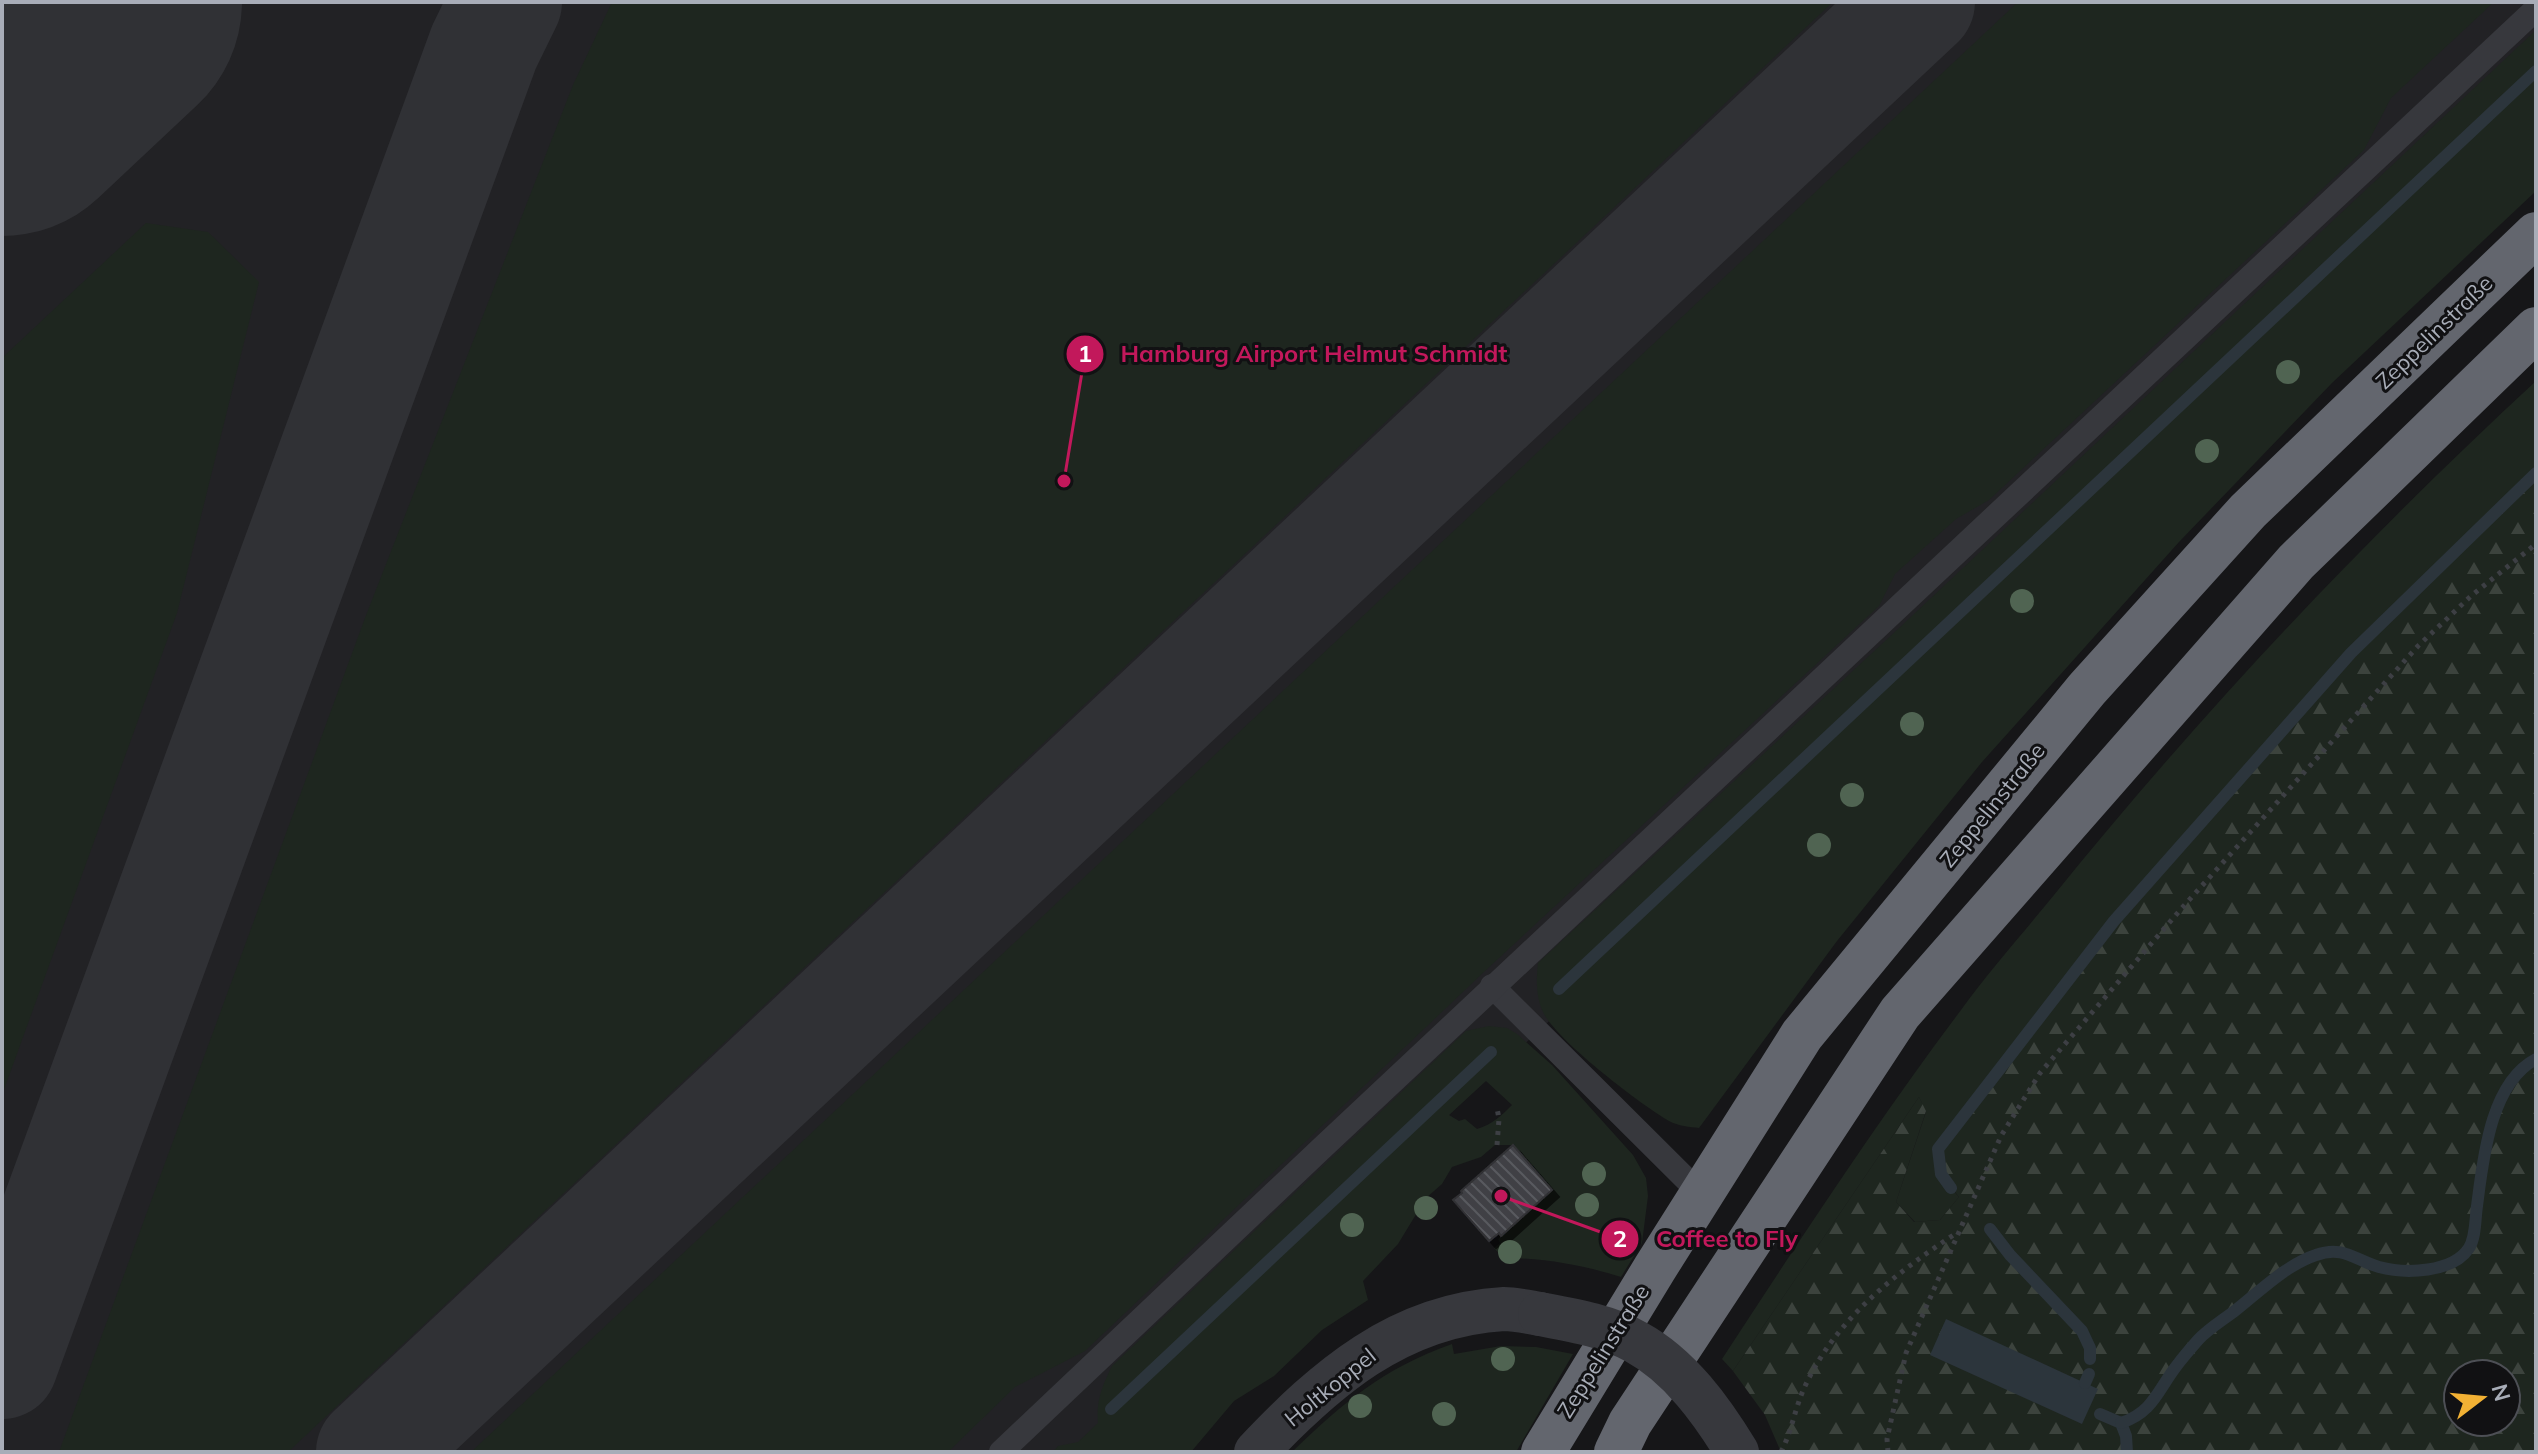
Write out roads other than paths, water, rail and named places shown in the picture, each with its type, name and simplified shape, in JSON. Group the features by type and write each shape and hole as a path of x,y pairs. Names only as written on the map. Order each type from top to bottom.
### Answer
{"highway":[{"name":"Zeppelinstraße","path":"1543,1452 1802,1035 2087,689 2248,511 2536,234"},
{"path":"1616,1452 1639,1410 1900,1013 2296,562 2536,329"}],"street":[{"name":"Holtkoppel","path":"1256,1452 1298,1408 1368,1352 1438,1321 1506,1309 1575,1320 1636,1341 1686,1383 1717,1419 1737,1452"}],"lane":[{"path":"1001,1452 1492,986 2536,9"},
{"path":"1492,986 1702,1195"}],"waterway":[{"path":"1559,989 2536,71"},
{"path":"1951,1188 1941,1174 1938,1149 2114,921 2351,653 2536,473"},
{"path":"1111,1409 1491,1052"},
{"path":"2121,1423 2148,1406 2180,1361 2206,1332 2305,1259 2334,1252 2379,1267 2415,1271 2440,1267 2462,1256 2473,1239 2486,1146 2499,1104 2521,1070 2536,1059"},
{"path":"1990,1229 2010,1255 2082,1331 2090,1348 2090,1359"},
{"path":"2085,1383 2089,1374"},
{"path":"2100,1414 2121,1423 2127,1452"}],"place":[{"name":"Hamburg Airport Helmut Schmidt","path":"1064,481"},
{"name":"Coffee to Fly","path":"1501,1196"}]}
